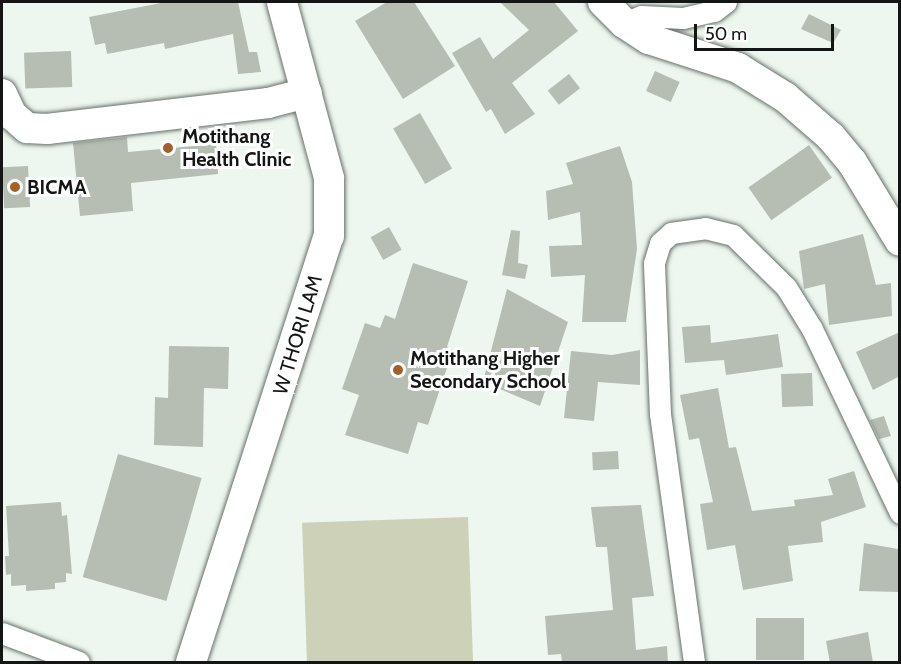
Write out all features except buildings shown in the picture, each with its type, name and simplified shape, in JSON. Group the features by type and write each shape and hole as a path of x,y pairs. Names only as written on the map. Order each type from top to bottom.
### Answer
{"main road":[{"name":"W THORI LAM","path":"190,663 329,236 329,178 282,2"},
{"path":"603,2 624,23 649,39 738,68 786,97 831,137 852,162 900,241"},
{"path":"2,94 12,115 27,128 48,129 268,103 307,93"}],"street":[{"path":"624,23 641,16 683,18 714,12 726,2"},
{"path":"694,663 660,414 654,263 660,243 671,233 705,228 733,235 786,287 812,329 900,513"},
{"path":"2,633 79,663"}],"green space":[{"path":"468,517 473,662 307,662 302,523"}],"place":[{"name":"Motithang Health Clinic","path":"168,148"},
{"name":"BICMA","path":"15,187"},
{"name":"Motithang Higher Secondary School","path":"398,370"}]}
